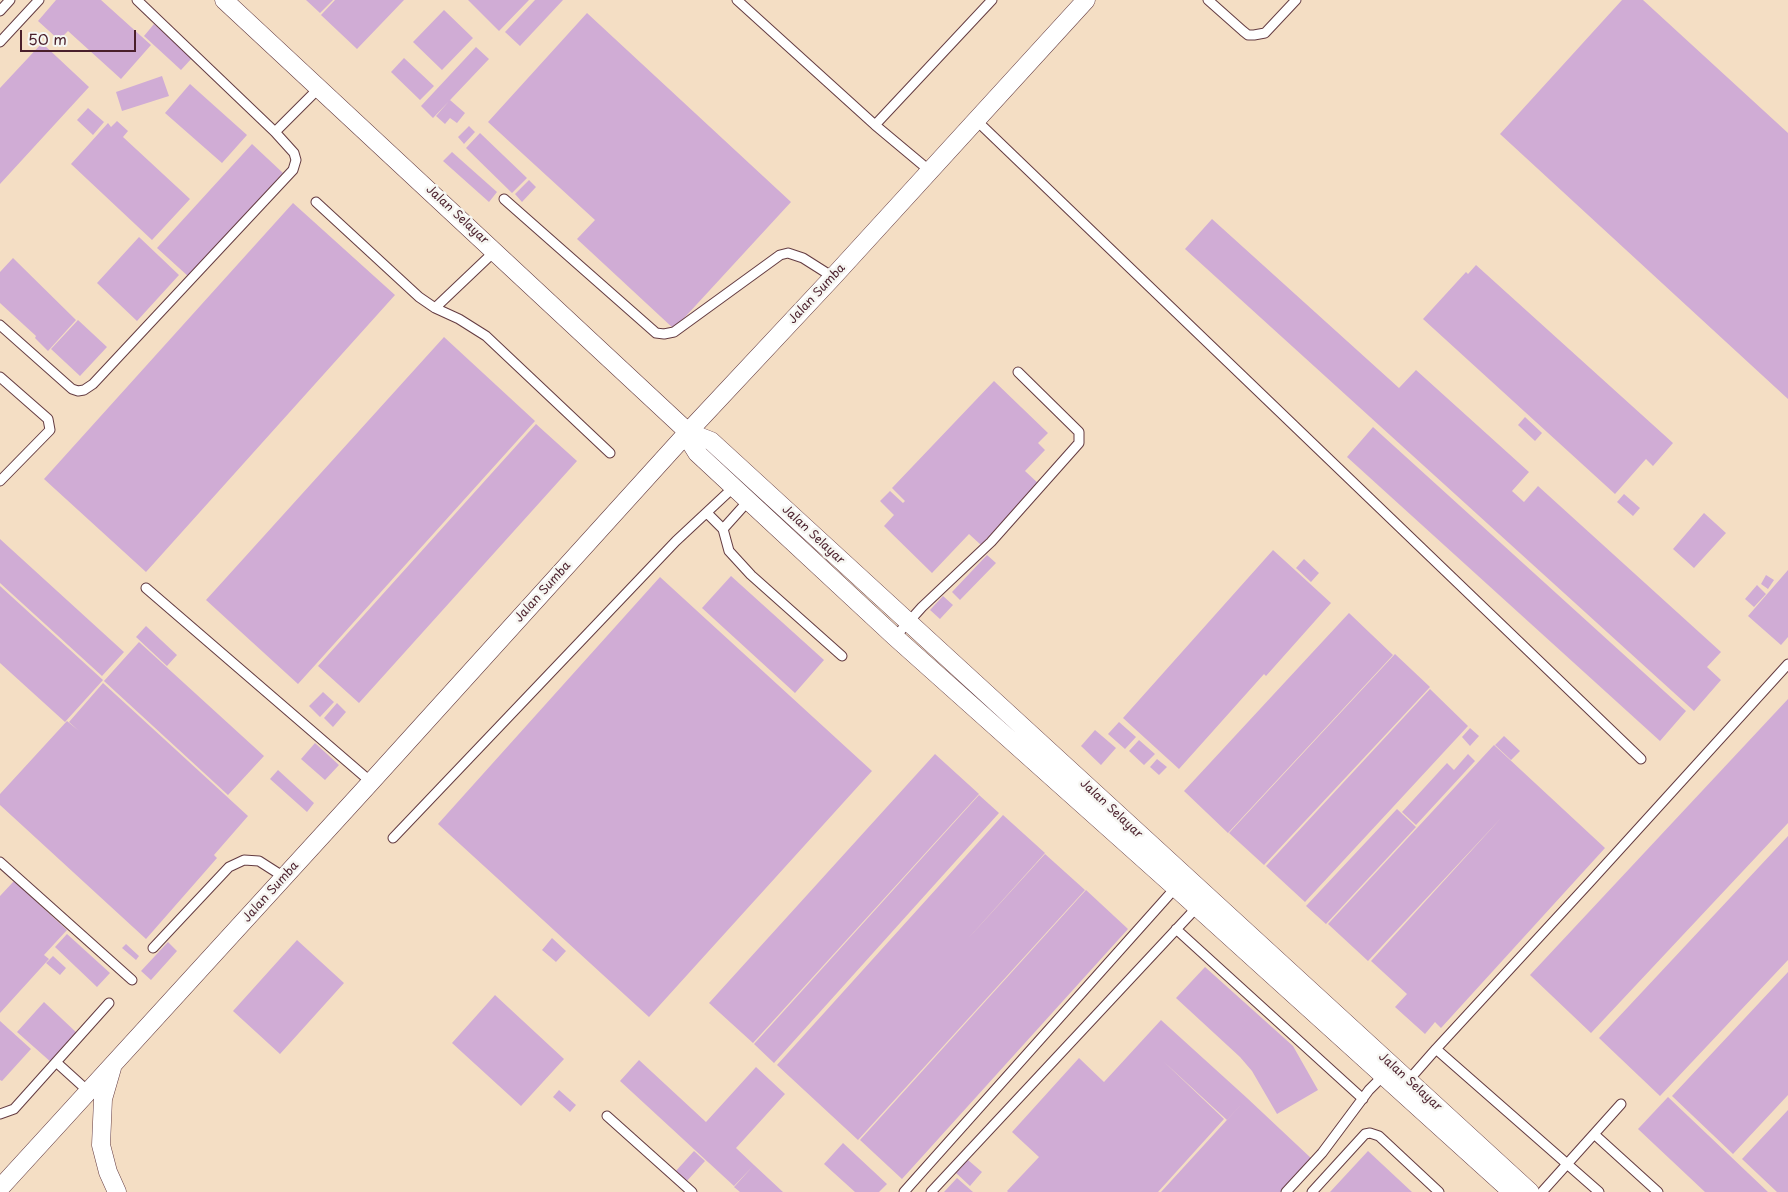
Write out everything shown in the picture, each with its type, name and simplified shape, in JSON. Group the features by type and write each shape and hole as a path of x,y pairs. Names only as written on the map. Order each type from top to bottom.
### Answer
{"street":[{"name":"Jalan Selayar","path":"224,0 688,432 697,453 741,480 908,622 990,697 1089,799"},
{"name":"Jalan Sumba","path":"4,1187 88,1091 688,432 833,277 1086,0"},
{"name":"Jalan Selayar","path":"741,480 749,500 895,637 978,710 1089,799 1388,1071 1512,1192"},
{"path":"978,710 990,697"},
{"path":"113,1065 103,1098 101,1145 108,1172 117,1192"},
{"name":"Jalan Selayar","path":"1404,1086 1530,1192"}],"lane":[{"path":"0,11 10,0"},
{"path":"0,42 39,0"},
{"path":"0,325 72,389 84,390 100,377 293,170 296,160 294,153 275,132 137,0"},
{"path":"737,0 875,125 930,171"},
{"path":"875,125 992,0"},
{"path":"1208,0 1248,35 1265,33 1296,0"},
{"path":"275,132 319,88"},
{"path":"976,120 1640,759"},
{"path":"504,199 656,333 674,332 780,255 788,253 803,258 833,277"},
{"path":"316,202 419,297 486,336 610,453"},
{"path":"435,308 494,250"},
{"path":"895,637 908,622 991,542 1079,443 1079,432 1018,372"},
{"path":"0,377 48,419 50,430 0,480"},
{"path":"393,838 669,547 741,480"},
{"path":"724,529 749,500"},
{"path":"707,513 724,529 729,551 751,575 842,656"},
{"path":"146,588 371,782"},
{"path":"1404,1086 1788,664"},
{"path":"153,948 229,867 244,860 259,861 284,877"},
{"path":"0,862 132,980"},
{"path":"904,1192 1181,882"},
{"path":"931,1192 1202,902"},
{"path":"1176,929 1363,1099"},
{"path":"0,1114 14,1108 109,1003"},
{"path":"1436,1049 1599,1192"},
{"path":"56,1062 88,1091"},
{"path":"1286,1192 1322,1153 1363,1099 1388,1071"},
{"path":"1542,1192 1621,1104"},
{"path":"607,1116 692,1192"},
{"path":"1312,1192 1365,1134 1370,1133 1379,1136 1439,1192"},
{"path":"1594,1134 1658,1192"}],"building":[{"path":"56,0 101,0 151,45 121,79 68,31 59,40 38,21"},
{"path":"306,0 333,0 320,13"},
{"path":"335,0 404,0 357,49 321,15"},
{"path":"468,0 529,0 499,31"},
{"path":"535,0 563,0 520,46 505,32"},
{"path":"1622,0 1643,0 1788,133 1788,399 1500,134"},
{"path":"444,10 473,38 442,70 413,42"},
{"path":"587,13 791,202 674,329 577,239 595,220 488,122"},
{"path":"154,24 192,58 181,70 144,36"},
{"path":"42,43 89,87 0,184 0,88"},
{"path":"476,47 489,59 433,118 421,106"},
{"path":"404,58 434,86 420,100 391,72"},
{"path":"162,76 169,96 122,111 116,92"},
{"path":"190,84 247,135 222,163 165,113"},
{"path":"450,100 465,113 457,123 450,118 445,124 436,116"},
{"path":"88,108 104,122 93,135 77,120"},
{"path":"117,121 128,131 123,137 190,199 152,240 71,164 108,123 111,127"},
{"path":"469,126 475,132 464,144 458,137"},
{"path":"480,133 527,178 512,193 466,148"},
{"path":"252,144 283,173 189,277 157,248"},
{"path":"452,152 497,192 489,202 443,161"},
{"path":"529,180 536,187 522,202 515,194"},
{"path":"293,203 395,295 146,572 44,479"},
{"path":"1212,219 1399,388 1416,370 1529,472 1512,491 1524,502 1538,486 1721,652 1707,667 1721,680 1694,711 1185,249"},
{"path":"139,237 179,275 137,321 97,283"},
{"path":"13,258 76,320 48,351 35,338 36,336 0,303 0,272"},
{"path":"1476,265 1673,443 1653,466 1646,459 1615,494 1423,319 1466,272 1468,274"},
{"path":"78,320 107,347 80,376 51,349"},
{"path":"444,337 535,421 298,684 206,600"},
{"path":"994,381 1048,433 1038,443 1045,450 1025,471 1039,484 981,545 969,534 932,573 884,526 894,515 880,501 890,491 903,503 905,501 892,488"},
{"path":"1525,417 1542,433 1535,441 1518,425"},
{"path":"536,424 577,461 359,703 318,666"},
{"path":"1373,427 1686,711 1660,741 1347,457"},
{"path":"1624,494 1640,508 1633,516 1617,502"},
{"path":"1704,513 1726,533 1694,568 1673,549"},
{"path":"0,539 124,652 102,676 0,583"},
{"path":"1273,550 1331,603 1179,769 1123,718"},
{"path":"987,555 996,563 960,600 952,592"},
{"path":"1304,559 1319,573 1311,582 1296,568"},
{"path":"1788,570 1788,637 1781,645 1748,616"},
{"path":"1766,575 1774,580 1768,589 1761,584"},
{"path":"731,576 824,660 795,693 702,608"},
{"path":"660,577 872,771 649,1017 438,824"},
{"path":"1757,585 1766,594 1754,607 1745,599"},
{"path":"0,586 103,680 65,722 0,663"},
{"path":"943,596 953,605 940,619 930,610"},
{"path":"1349,613 1393,655 1228,833 1184,791"},
{"path":"146,626 177,655 167,666 136,637"},
{"path":"139,642 264,756 228,795 104,681"},
{"path":"1395,654 1430,687 1264,865 1229,833"},
{"path":"103,683 248,816 214,855 217,858 146,939 0,805 0,794 67,721 79,731 69,722"},
{"path":"1430,689 1468,726 1305,902 1266,866"},
{"path":"323,692 334,702 320,717 309,706"},
{"path":"1788,699 1788,823 1591,1033 1530,975"},
{"path":"337,703 346,712 333,727 324,718"},
{"path":"1119,722 1136,737 1125,749 1108,734"},
{"path":"1470,728 1479,736 1470,746 1462,737"},
{"path":"1095,730 1116,748 1101,765 1081,746"},
{"path":"1504,736 1520,751 1511,760 1495,745"},
{"path":"1139,740 1155,754 1144,765 1129,751"},
{"path":"315,743 339,765 325,780 301,759"},
{"path":"1494,745 1605,848 1441,1028 1435,1022 1425,1034 1395,1007 1407,994 1371,961 1502,817 1368,961 1328,924"},
{"path":"935,754 979,794 753,1043 709,1003"},
{"path":"1468,754 1475,761 1416,825 1402,812 1447,763 1454,770"},
{"path":"1157,759 1167,767 1159,775 1150,767"},
{"path":"278,770 314,803 307,812 270,779"},
{"path":"979,795 999,813 774,1063 754,1044"},
{"path":"1397,809 1416,827 1326,924 1306,906"},
{"path":"1003,815 1045,853 964,943 1045,854 1085,890 858,1140 777,1065"},
{"path":"1788,836 1788,960 1660,1096 1599,1038"},
{"path":"14,881 67,930 44,955 49,959 0,1013 0,896"},
{"path":"1086,890 1128,929 902,1179 860,1140"},
{"path":"67,934 110,973 97,987 55,947"},
{"path":"552,938 566,951 556,962 542,950"},
{"path":"297,940 344,983 280,1054 233,1011"},
{"path":"168,942 177,951 151,980 141,971"},
{"path":"126,944 139,956 136,960 122,948"},
{"path":"53,956 66,968 60,975 46,963"},
{"path":"1205,967 1293,1046 1318,1090 1277,1114 1252,1071 1240,1057 1176,998"},
{"path":"1788,972 1788,1095 1733,1154 1672,1096"},
{"path":"495,995 564,1059 521,1106 452,1043"},
{"path":"44,1002 78,1034 52,1063 17,1032"},
{"path":"1161,1020 1247,1098 1227,1120 1163,1061 1224,1119 1158,1192 1008,1192 1039,1157 1012,1132 1079,1058 1104,1082"},
{"path":"0,1021 31,1049 2,1081 0,1080"},
{"path":"639,1060 706,1122 756,1067 785,1094 736,1148 754,1165 734,1186 620,1081"},
{"path":"559,1090 576,1105 570,1112 553,1097"},
{"path":"1668,1097 1768,1192 1705,1192 1638,1129"},
{"path":"1247,1098 1313,1160 1283,1192 1161,1192"},
{"path":"1788,1110 1788,1192 1777,1192 1742,1159"},
{"path":"843,1143 887,1184 879,1192 855,1192 824,1164"},
{"path":"694,1151 705,1161 686,1182 675,1172"},
{"path":"1368,1151 1412,1192 1330,1192"},
{"path":"968,1160 982,1172 970,1186 956,1173"},
{"path":"754,1165 783,1192 740,1192 734,1187"},
{"path":"957,1178 973,1192 944,1192"}]}
